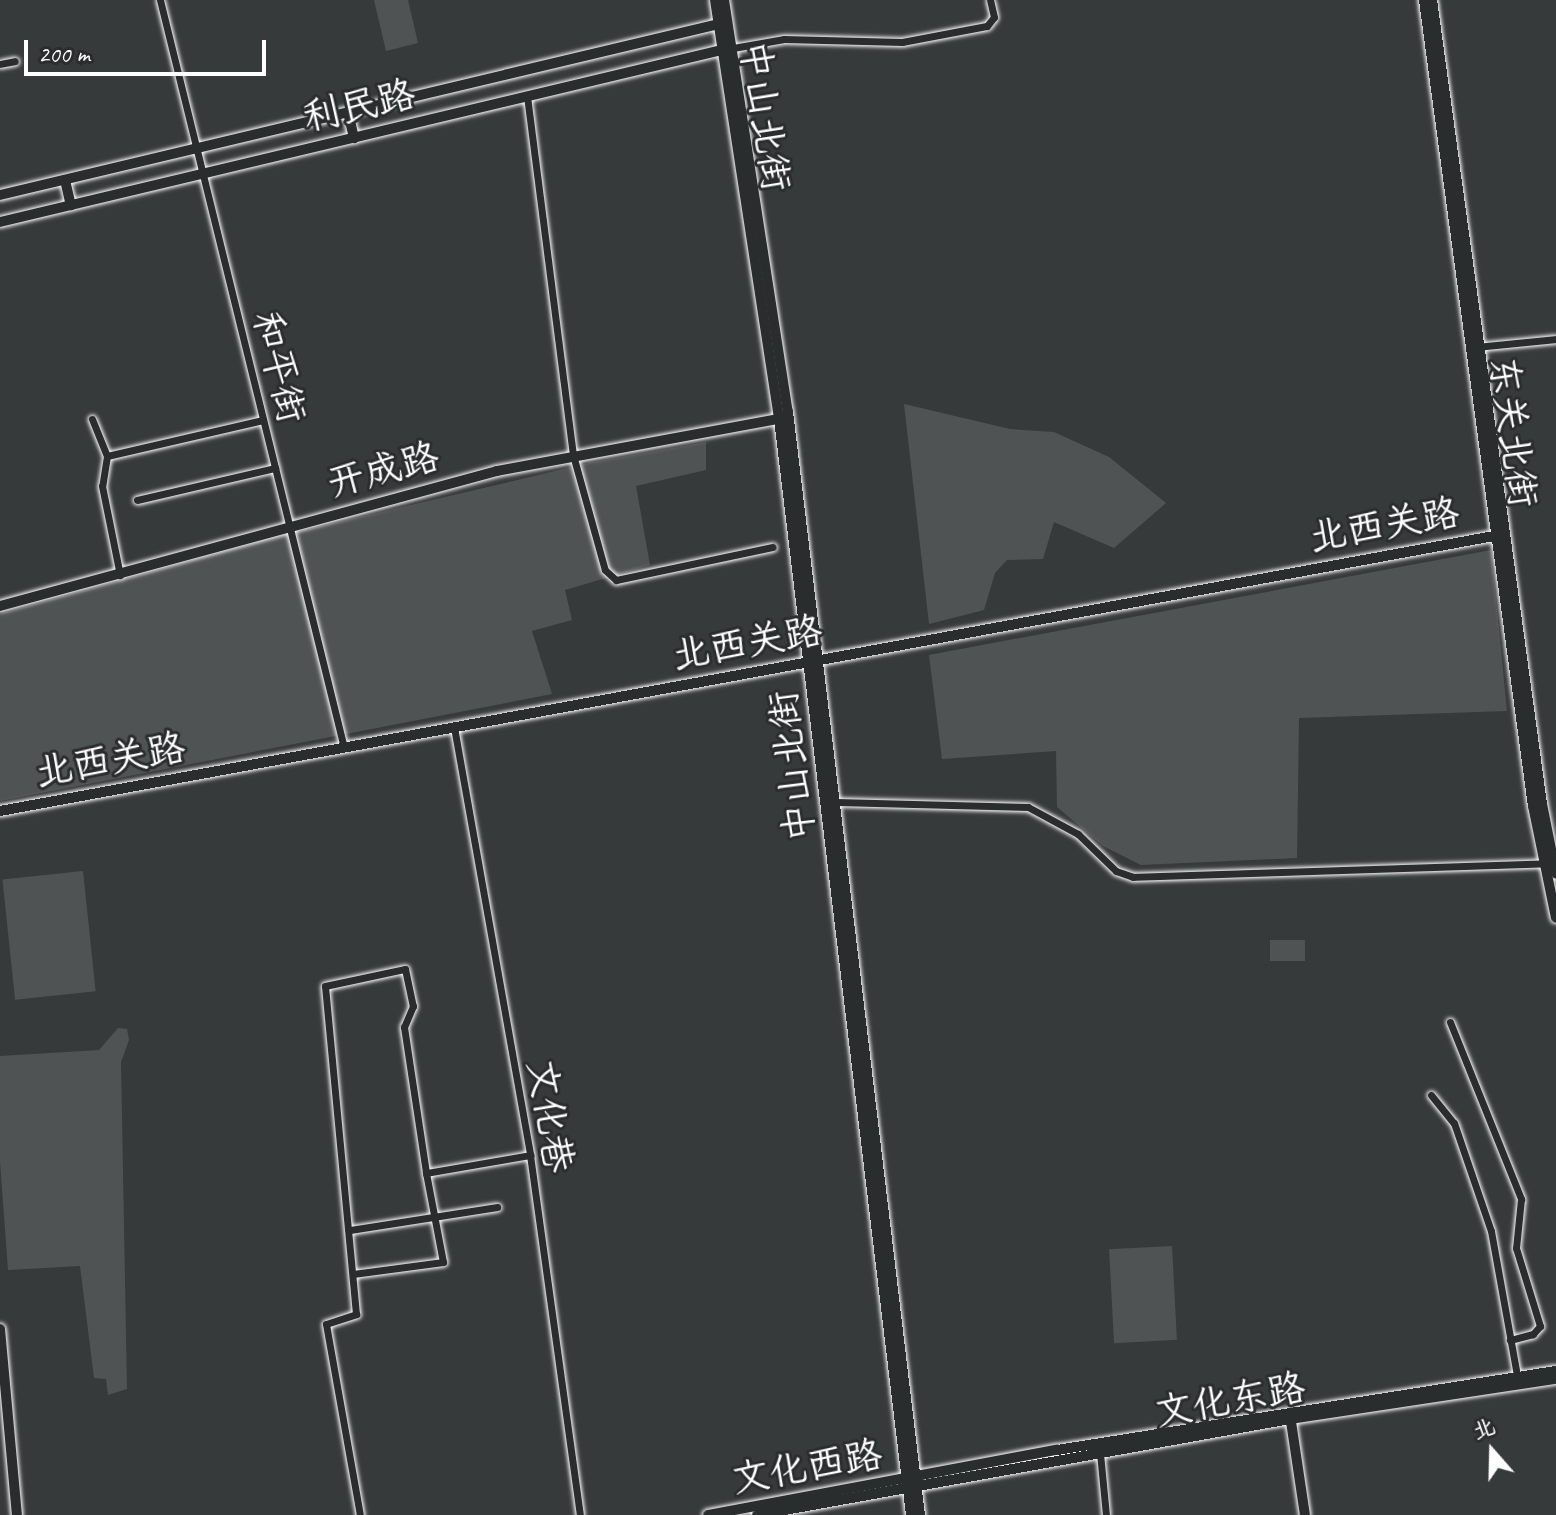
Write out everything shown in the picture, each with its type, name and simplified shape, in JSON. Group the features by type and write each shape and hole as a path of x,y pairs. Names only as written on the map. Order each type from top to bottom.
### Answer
{"street":[{"name":"和平街","path":"160,0 344,748"},
{"name":"中山北街","path":"715,0 724,23"},
{"name":"中山北街","path":"724,0 724,23 784,418 911,1483"},
{"path":"728,49 784,39 916,39 987,26 994,17 990,0"},
{"name":"东关北街","path":"1424,0 1545,863 1556,918"},
{"name":"东关北街","path":"1432,0 1475,347"},
{"name":"利民路","path":"0,195 724,23"},
{"name":"利民路","path":"0,222 728,49"},
{"path":"0,64 15,61"},
{"path":"527,96 573,455 610,578 773,547"},
{"path":"348,112 354,138"},
{"path":"65,180 71,205"},
{"path":"1475,347 1556,339"},
{"name":"开成路","path":"0,606 120,575 290,525 573,455 784,418"},
{"path":"92,419 107,456 102,486 120,575"},
{"path":"107,456 263,420"},
{"path":"137,500 275,468"},
{"name":"东关北街","path":"1501,534 1556,874"},
{"name":"北西关路","path":"0,811 1501,534"},
{"name":"中山北街","path":"814,661 837,802 911,1483"},
{"name":"文化巷","path":"454,727 530,1155 580,1515"},
{"path":"837,802 1028,807 1078,834 1116,871 1133,877 1545,863"},
{"path":"353,1274 443,1262 404,1027 413,1006 405,969 325,986 356,1314 326,1324 360,1515"},
{"path":"1450,1022 1521,1199 1516,1248 1540,1326 1533,1334 1510,1340"},
{"path":"1431,1095 1454,1123 1491,1231 1517,1376"},
{"path":"426,1173 530,1155"},
{"path":"350,1230 497,1207"},
{"path":"0,1329 17,1515"},
{"name":"文化东路","path":"911,1483 1556,1371"},
{"name":"文化东路","path":"911,1483 1100,1453 1290,1416 1556,1379"},
{"path":"1290,1416 1305,1515"},
{"path":"1100,1453 1106,1515"},
{"path":"911,1483 911,1515"},
{"path":"911,1483 920,1515"},
{"name":"文化西路","path":"708,1515 911,1483"},
{"name":"文化西路","path":"757,1515 911,1483"}],"shaded area":[{"path":"374,0 408,0 418,43 386,51"},
{"path":"904,404 1010,429 1054,432 1109,457 1166,503 1114,548 1054,522 1043,559 1007,560 995,573 984,610 929,624"},
{"path":"706,442 706,470 636,486 650,565 565,590 572,620 532,631 552,694 0,801 0,614 280,536 589,463"},
{"path":"1491,550 1507,711 1299,718 1297,858 1141,865 1103,846 1057,807 1056,751 942,759 929,655"},
{"path":"83,871 96,991 15,1000 2,879"},
{"path":"1270,940 1305,940 1305,961 1270,961"},
{"path":"118,1028 127,1029 129,1040 121,1062 127,1389 108,1395 106,1379 94,1378 80,1266 8,1270 0,1162 0,1056 99,1050"},
{"path":"1172,1246 1177,1340 1114,1343 1109,1249"}]}
